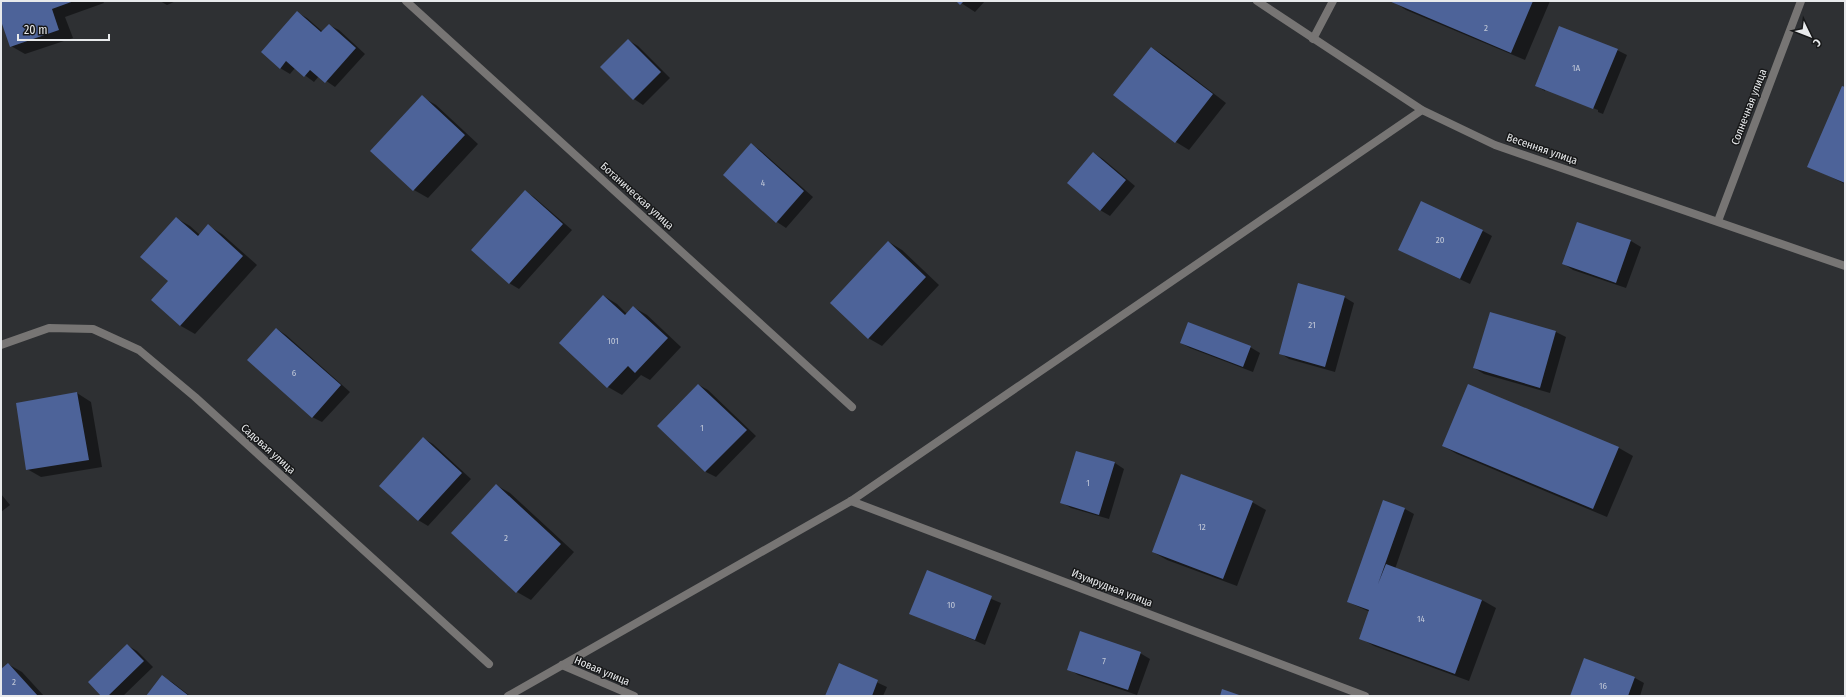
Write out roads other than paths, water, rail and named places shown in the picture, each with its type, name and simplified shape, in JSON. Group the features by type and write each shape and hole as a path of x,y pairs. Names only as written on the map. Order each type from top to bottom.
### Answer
{"street":[{"name":"Ботаническая улица","path":"406,1 852,407"},
{"name":"Весенняя улица","path":"1257,1 1313,40 1422,110 1496,145 1845,266"},
{"path":"1313,40 1333,1"},
{"name":"Солнечная улица","path":"1718,221 1801,1"},
{"path":"508,696 851,501 1422,110"},
{"name":"Садовая улица","path":"1,345 49,328 93,329 139,350 195,397 489,664"},
{"name":"Изумрудная улица","path":"851,501 1365,696"},
{"name":"Новая улица","path":"562,665 634,696"}]}
